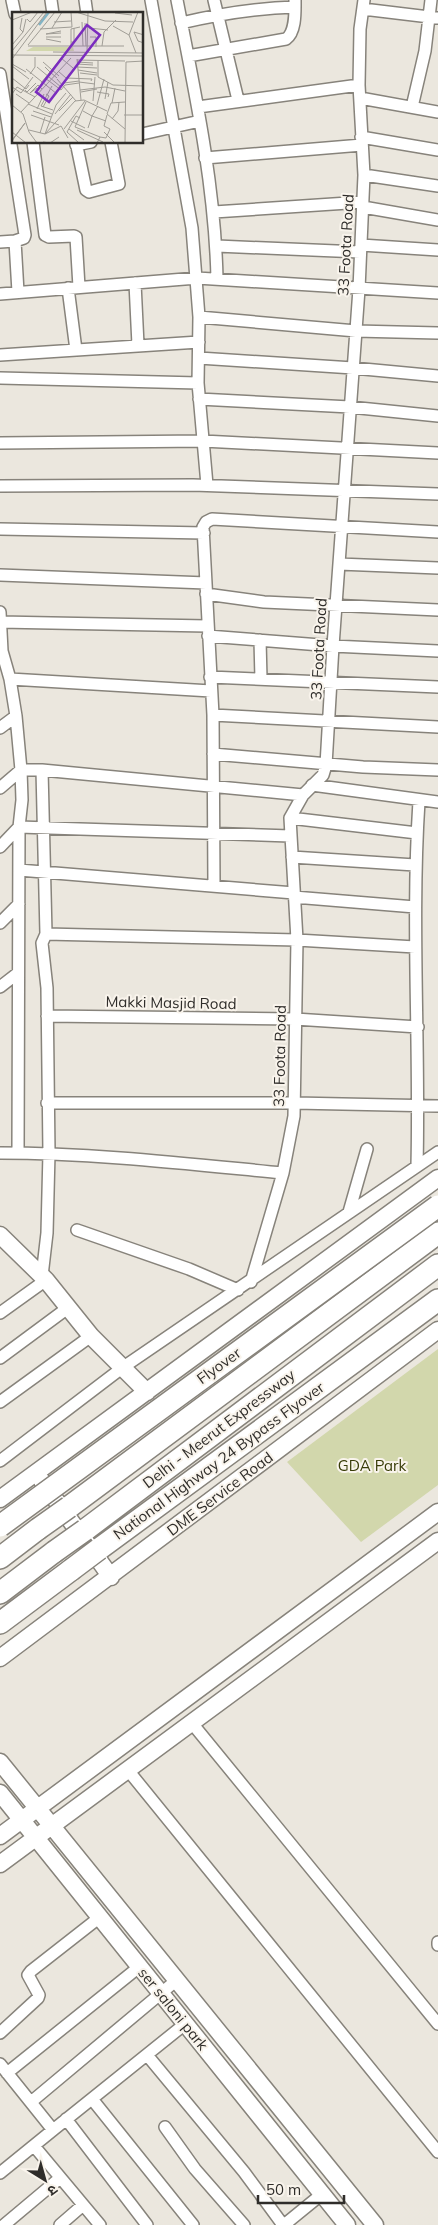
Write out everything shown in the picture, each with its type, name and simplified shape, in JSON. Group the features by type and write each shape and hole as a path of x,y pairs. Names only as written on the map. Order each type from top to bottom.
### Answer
{"highway":[{"name":"Flyover","path":"0,1526 438,1206"},
{"name":"Delhi - Meerut Expressway","path":"0,1558 438,1233"},
{"name":"Delhi - Meerut Expressway","path":"0,1593 438,1266"},
{"name":"National Highway 24 Bypass Flyover","path":"0,1623 438,1300"}],"street":[{"path":"151,0 191,218 199,317 198,399 207,485"},
{"path":"177,0 198,107 214,212 217,278"},
{"path":"214,0 238,100"},
{"path":"412,107 434,17 431,0"},
{"path":"181,22 217,14 295,4 292,29 288,38 188,56"},
{"path":"363,4 434,17"},
{"name":"33 Foota Road","path":"251,1282 292,1135 295,1103 297,940 290,818 303,795 323,775 326,765 330,722 333,646 359,289 363,204 364,175 360,85 363,4"},
{"path":"0,74 25,235 24,238 15,241 0,242"},
{"path":"198,107 238,100 360,85"},
{"path":"360,98 438,112"},
{"path":"144,134 200,121"},
{"path":"205,158 361,141 438,150"},
{"path":"33,144 45,235 76,238 74,288 76,350"},
{"path":"76,144 86,190 89,192 119,184 111,144"},
{"path":"364,175 438,186"},
{"path":"214,212 363,204 438,220"},
{"path":"15,241 18,292"},
{"path":"216,246 438,250"},
{"path":"0,294 197,278 438,293"},
{"path":"135,283 138,345"},
{"path":"199,317 356,331 438,333"},
{"path":"0,355 199,342"},
{"path":"198,358 353,368 438,376"},
{"path":"0,378 198,383"},
{"path":"198,399 350,407 438,416"},
{"path":"0,443 203,441 438,453"},
{"path":"0,486 207,485 438,494"},
{"path":"214,885 212,715 203,527 206,522 212,519 438,532"},
{"path":"0,529 204,533"},
{"path":"339,564 438,568"},
{"path":"0,575 206,589 264,602 438,610"},
{"path":"18,1153 19,826 22,800 16,716 10,679 1,651 1,618 208,631 260,640 333,646 438,651"},
{"path":"260,640 260,679"},
{"path":"210,677 438,687"},
{"path":"10,679 211,691"},
{"path":"212,715 438,727"},
{"path":"0,728 16,716"},
{"path":"213,754 326,765 438,770"},
{"path":"0,788 21,770 42,770 303,795"},
{"path":"0,1313 44,1278 47,1240 49,1153 47,988 42,942 46,934 42,770"},
{"path":"312,785 438,802"},
{"path":"417,1166 419,1105 415,865 420,801"},
{"path":"290,818 417,833"},
{"path":"19,826 290,836"},
{"path":"0,847 19,826"},
{"path":"292,857 415,865"},
{"path":"19,870 214,885 415,907"},
{"path":"0,923 19,904"},
{"path":"46,934 297,940 415,947"},
{"path":"0,987 18,973"},
{"name":"Makki Masjid Road","path":"47,1016 296,1020 418,1027"},
{"path":"47,1103 295,1103 438,1106"},
{"path":"349,1212 367,1149"},
{"path":"0,1461 122,1368 251,1282 349,1212 394,1184 438,1152"},
{"path":"0,1153 49,1153 164,1161 282,1174"},
{"path":"0,1499 438,1178"},
{"path":"77,1230 189,1269 238,1290"},
{"path":"3,1242 44,1278 91,1336 148,1392"},
{"path":"0,1358 69,1307"},
{"name":"DME Service Road","path":"0,1658 438,1330"},
{"path":"0,1402 91,1336"},
{"path":"36,1473 110,1577"},
{"path":"0,1836 438,1512"},
{"path":"0,1864 126,1769 438,1541"},
{"path":"191,1722 438,2024"},
{"path":"0,1762 36,1809 52,1825 178,1979 376,2225"},
{"path":"126,1769 438,2152"},
{"name":"ser saloni park","path":"0,1793 34,1838 100,1917 347,2225"},
{"path":"0,2033 38,1998 39,1995 28,1975 31,1971 100,1917"},
{"path":"53,2130 3,2069 139,1967"},
{"path":"31,2102 178,1979"},
{"path":"0,2173 185,2024"},
{"path":"147,2055 244,2172 283,2225 322,2194"},
{"path":"92,2099 193,2225"},
{"path":"66,2119 148,2225"},
{"path":"165,2127 195,2169 244,2225"},
{"path":"34,2146 100,2225"},
{"path":"4,2225 60,2178"},
{"path":"60,2225 83,2205"}],"green space":[{"name":"GDA Park","path":"438,1349 438,1485 361,1542 287,1462"}]}
